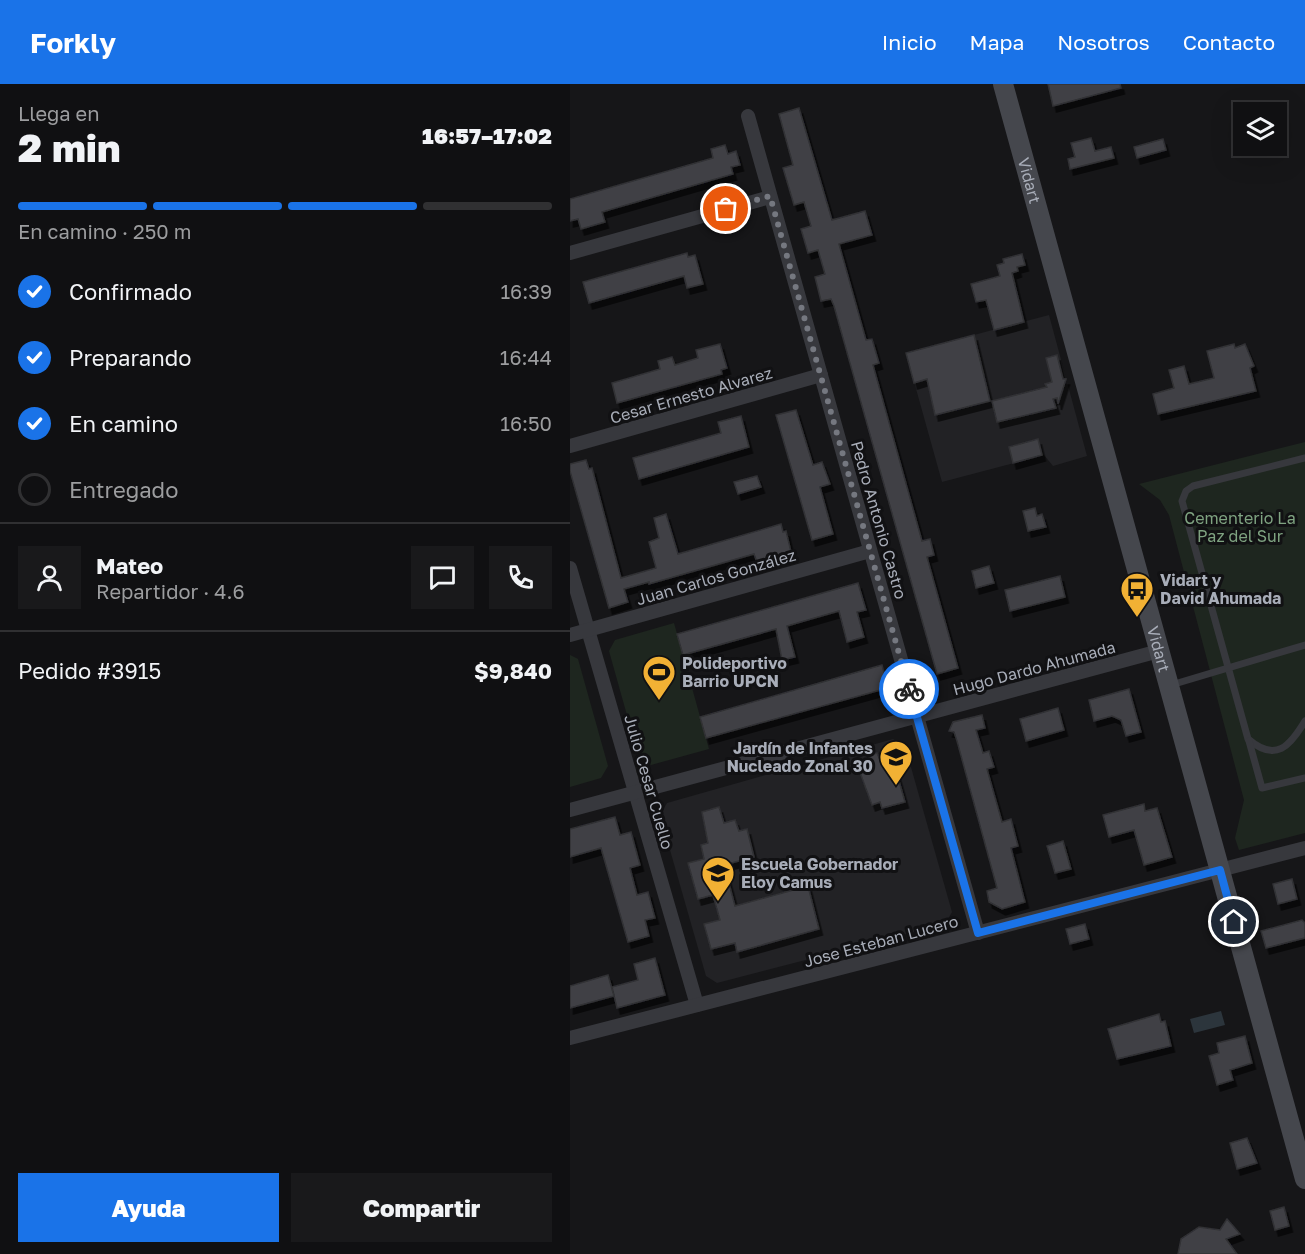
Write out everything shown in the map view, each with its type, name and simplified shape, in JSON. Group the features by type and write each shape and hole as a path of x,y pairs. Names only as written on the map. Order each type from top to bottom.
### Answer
{"street":[{"name":"Vidart","path":"1003,84 1305,1179"},
{"name":"Pedro Antonio Castro","path":"748,116 978,933"},
{"path":"570,253 770,196"},
{"name":"Cesar Ernesto Alvarez","path":"570,446 821,375"},
{"name":"Juan Carlos González","path":"570,635 870,551"},
{"name":"Julio Cesar Cuello","path":"570,568 697,1005"},
{"name":"Hugo Dardo Ahumada","path":"570,810 1159,651"},
{"name":"Jose Esteban Lucero","path":"570,1038 1305,848"}],"lane":[{"path":"1305,458 1193,486 1186,491 1182,501 1262,788 1305,778"},
{"path":"1169,686 1305,645"},
{"path":"1248,740 1266,750 1284,749 1293,742 1305,721"}],"shaded area":[{"path":"1049,315 1087,456 1053,466 1044,455 942,482 906,353"},
{"path":"893,739 905,746 952,912 945,924 717,983 706,976 660,815 667,803"},
{"path":"1221,1011 1225,1025 1194,1033 1190,1019"}],"green space":[{"name":"Cementerio La Paz del Sur","path":"1305,442 1305,833 1239,850 1235,838 1244,800 1169,515 1160,500 1139,484"},
{"name":"Polideportivo Barrio UPCN","path":"674,623 709,749 651,765 639,758 609,651 615,640"},
{"path":"570,655 578,659 608,766 601,778 570,787"}],"building":[{"path":"1048,84 1120,84 1121,88 1053,106"},
{"path":"799,108 832,220 865,211 872,235 839,244 866,340 872,339 879,363 873,365 922,541 930,539 934,555 927,557 958,668 937,674 834,306 831,299 821,301 815,277 825,274 818,250 808,253 801,229 811,226 804,202 794,205 783,168 793,165 779,114"},
{"path":"1091,138 1095,151 1111,147 1114,158 1070,169 1068,159 1075,157 1071,143"},
{"path":"1163,139 1166,150 1137,158 1134,147"},
{"path":"725,145 728,154 736,151 740,165 731,167 733,174 602,212 605,222 581,229 578,219 570,221 570,199 713,158 711,149"},
{"path":"687,253 688,257 695,255 703,284 687,288 684,276 589,303 583,282"},
{"path":"1022,254 1025,265 1017,267 1018,271 1012,273 1024,322 994,330 986,300 976,302 971,284 1000,276 997,265 1004,263 1003,259"},
{"path":"974,335 990,401 935,415 927,379 914,383 906,353"},
{"path":"720,344 727,368 721,370 722,374 617,403 612,383 660,369 658,361 672,357 675,365 698,358 696,350"},
{"path":"1234,344 1235,348 1245,344 1254,366 1250,368 1256,391 1158,414 1153,394 1174,388 1169,370 1184,366 1189,384 1214,378 1207,351"},
{"path":"1057,355 1063,379 1066,379 1058,404 1057,398 1053,399 1056,408 997,422 992,401 1047,387 1045,384 1052,382 1046,358"},
{"path":"796,410 813,465 822,462 830,484 820,487 833,534 812,540 776,415"},
{"path":"741,416 749,447 639,479 633,458 721,433 718,422"},
{"path":"1038,439 1042,455 1013,463 1009,447"},
{"path":"586,460 589,469 592,468 621,578 656,568 649,542 659,538 654,518 666,514 678,554 781,524 783,532 786,531 792,556 758,565 754,554 624,589 628,602 609,608 570,471 570,464"},
{"path":"757,476 761,487 738,494 734,482"},
{"path":"1035,508 1037,516 1042,514 1046,527 1028,531 1023,511"},
{"path":"989,566 994,583 976,588 972,571"},
{"path":"1060,576 1065,597 1010,611 1005,590"},
{"path":"858,583 866,610 857,612 864,637 847,642 839,611 787,626 795,657 782,660 776,629 683,655 677,634"},
{"path":"882,665 888,688 706,738 700,717"},
{"path":"1129,689 1141,732 1126,736 1121,720 1112,716 1094,721 1089,700"},
{"path":"1058,708 1064,730 1026,741 1020,719"},
{"path":"982,715 985,728 976,730 983,753 989,751 994,767 987,769 1002,822 1011,819 1018,846 1011,848 1025,902 1002,909 989,902 987,891 997,888 957,741 954,732 949,731 953,722"},
{"path":"877,753 880,760 889,758 894,775 897,774 905,802 882,808 880,802 872,805 858,767 868,764 866,756"},
{"path":"1144,804 1145,811 1157,808 1172,857 1144,865 1134,830 1109,837 1103,815"},
{"path":"719,807 724,823 735,820 739,831 747,829 754,857 724,865 735,906 808,886 819,929 737,952 735,943 711,949 704,924 720,920 713,895 698,899 688,863 704,859 701,845 708,843 702,812"},
{"path":"615,817 620,835 631,832 640,865 630,868 637,895 648,892 655,918 645,920 649,936 628,942 601,848 570,857 570,829"},
{"path":"1063,841 1071,869 1055,873 1047,846"},
{"path":"1292,879 1297,899 1278,904 1273,884"},
{"path":"1302,920 1305,923 1305,938 1266,948 1261,931"},
{"path":"1085,924 1089,939 1070,944 1066,929"},
{"path":"655,958 665,995 617,1008 612,987 638,980 634,964"},
{"path":"608,975 614,996 570,1008 570,986"},
{"path":"1159,1014 1161,1022 1165,1021 1171,1046 1117,1059 1108,1029"},
{"path":"1245,1036 1252,1063 1230,1070 1233,1080 1217,1085 1209,1056 1219,1053 1217,1043"},
{"path":"1247,1138 1257,1163 1237,1169 1230,1143"},
{"path":"1284,1207 1289,1226 1275,1230 1270,1211"},
{"path":"1227,1219 1240,1234 1226,1239 1237,1254 1178,1254 1181,1239 1199,1227 1220,1230"}],"way so far":[{"path":"726,209 770,196 909,689"}],"place":[{"name":"Vidart y David Ahumada","path":"1137,618"},
{"name":"Polideportivo Barrio UPCN","path":"659,701"},
{"name":"Jardín de Infantes Nucleado Zonal 30","path":"896,786"},
{"name":"Escuela Gobernador Eloy Camus","path":"718,902"}],"route":[{"path":"909,689 978,933 1220,870 1234,922"}]}
